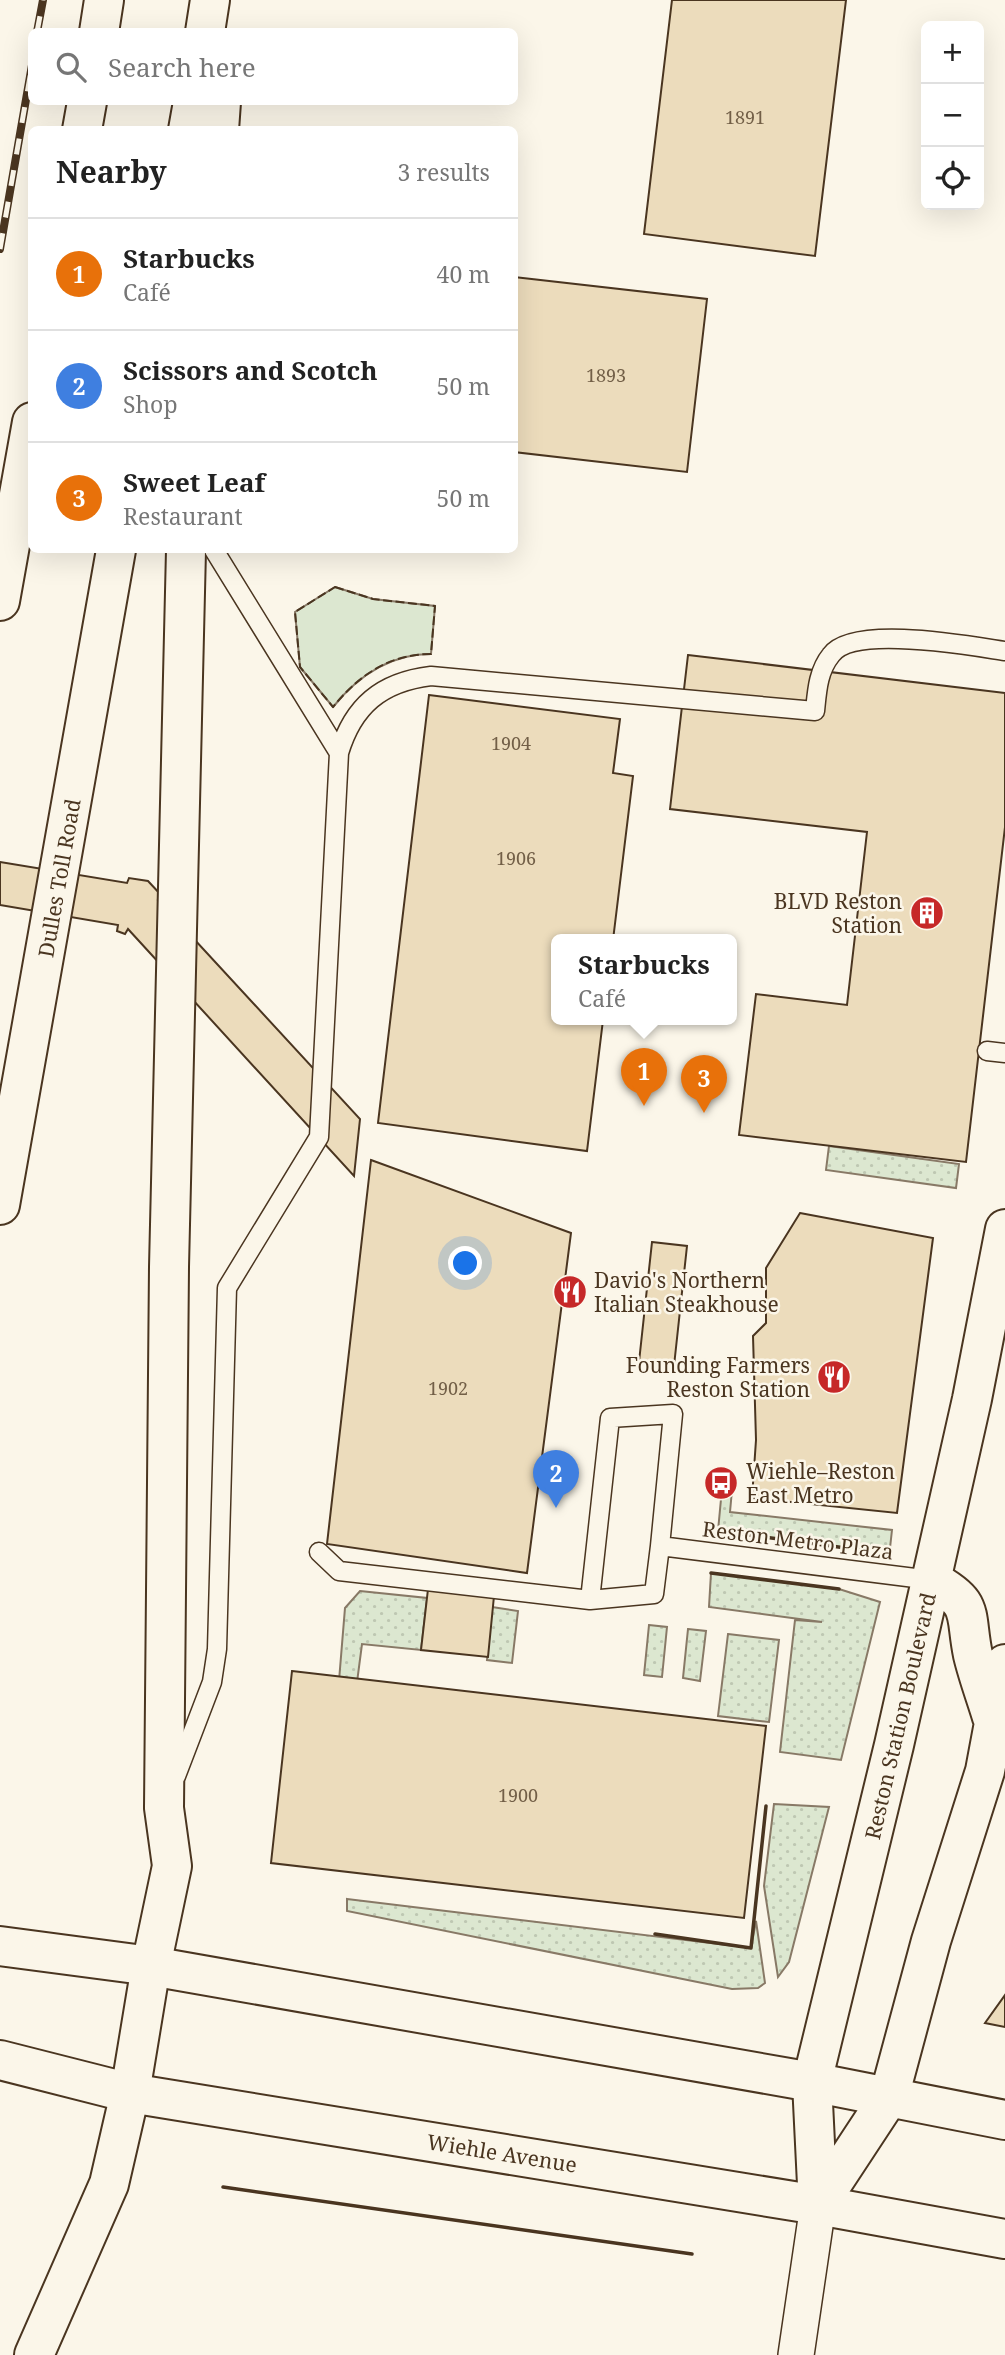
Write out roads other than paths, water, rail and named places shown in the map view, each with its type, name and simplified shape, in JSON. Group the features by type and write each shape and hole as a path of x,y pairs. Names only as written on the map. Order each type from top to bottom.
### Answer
{"main road":[{"path":"100,28 104,0"},
{"path":"206,28 210,0"},
{"path":"227,28 230,0"},
{"path":"83,126 86,105"},
{"path":"189,126 192,105"},
{"path":"219,126 221,105"},
{"path":"0,601 28,444"},
{"name":"Dulles Toll Road","path":"0,1205 115,553"},
{"path":"34,2355 109,2184 130,2093 151,1966 172,1866 164,1808 169,1267 186,553"},
{"name":"Reston Station Boulevard","path":"818,2205 813,2082 931,1580 994,1343 1005,1229"},
{"path":"931,1580 954,1592 965,1606 971,1623 973,1653 994,1726"},
{"name":"Reston Station Boulevard","path":"818,2205 889,2097 931,1941 985,1770 1005,1664"},
{"path":"7,1947 151,1966 813,2082 1005,2120"},
{"name":"Wiehle Avenue","path":"0,2060 130,2093 818,2205 1005,2239"}],"street":[{"name":"Reston Station Boulevard","path":"796,2355 818,2205"}],"lane":[{"path":"216,553 339,753"},
{"path":"164,1808 212,1682 217,1649 227,1287 319,1137 339,753 347,727 375,696 395,684 430,676 815,711 819,678 832,652 853,642 912,640 1005,651"},
{"path":"319,1552 339,1571 590,1600 654,1594 673,1413 610,1418 590,1600"},
{"name":"Reston Metro Plaza","path":"660,1546 931,1580"}],"railway":[{"path":"38,28 43,0"},
{"path":"0,249 28,88"}],"place":[{"name":"BLVD Reston Station","path":"927,913"},
{"name":"Starbucks","path":"644,1106"},
{"name":"Sweet Leaf","path":"704,1113"},
{"name":"Davio's Northern Italian Steakhouse","path":"570,1292"},
{"name":"Founding Farmers Reston Station","path":"834,1377"},
{"name":"Wiehle–Reston East Metro","path":"721,1483"},
{"name":"Scissors and Scotch","path":"556,1508"}]}
